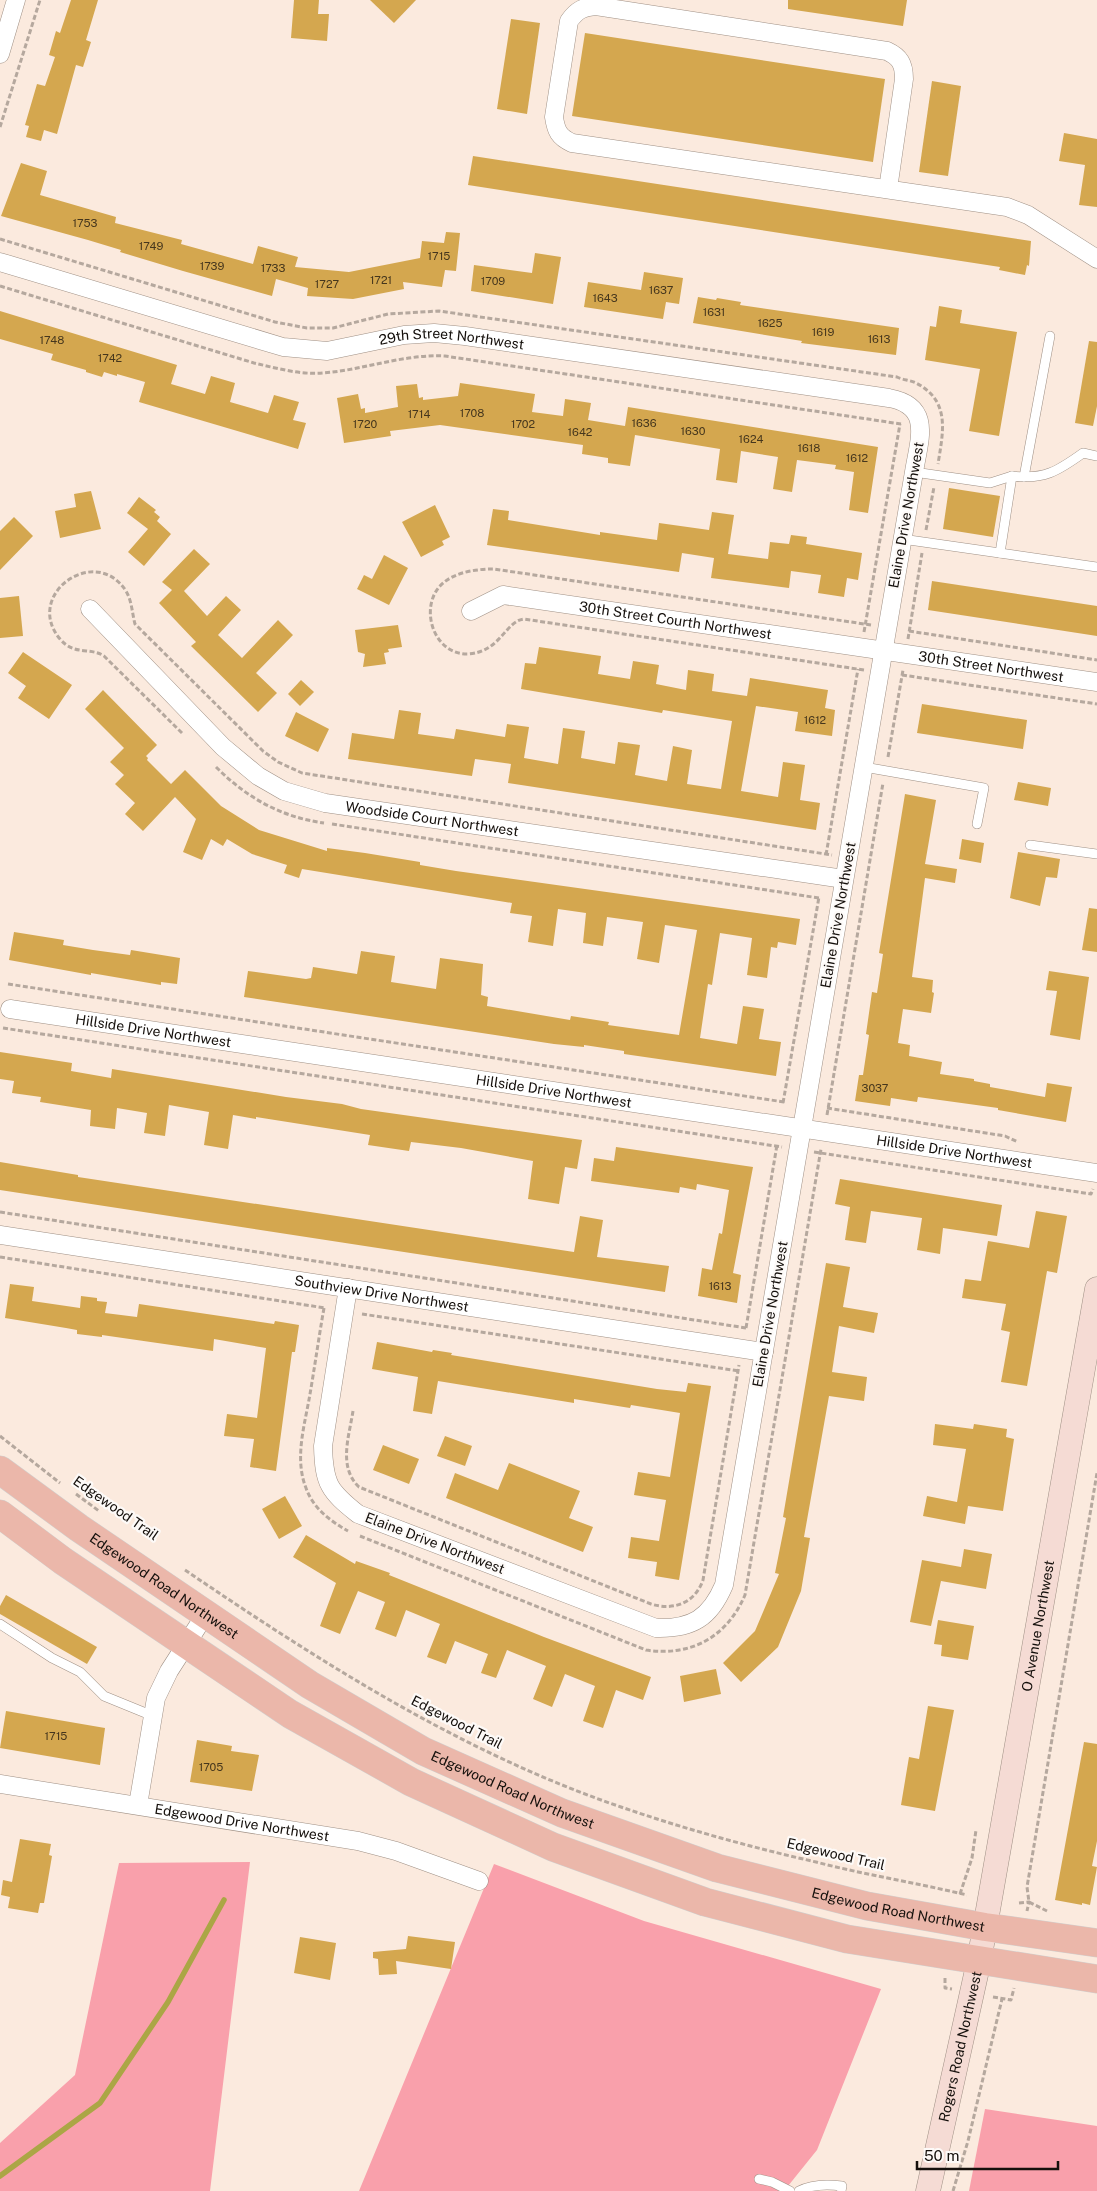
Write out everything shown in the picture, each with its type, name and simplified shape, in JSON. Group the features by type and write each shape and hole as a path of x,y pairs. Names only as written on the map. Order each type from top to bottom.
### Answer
{"main road":[{"name":"Edgewood Road Northwest","path":"0,1470 79,1528 310,1685 422,1751 562,1813 717,1868 867,1906 1097,1944"},
{"path":"0,1514 63,1561 290,1714 402,1777 553,1847 705,1902 847,1938 1097,1979"}],"street":[{"path":"0,54 16,0"},
{"path":"888,189 904,79 904,66 897,56 887,50 596,6 586,6 577,10 569,21 554,117 555,129 561,138 572,143 888,189 1014,210 1028,214 1097,259"},
{"name":"29th Street Northwest","path":"0,262 283,347 327,350 404,335 450,334 889,398 900,400 911,406"},
{"name":"Elaine Drive Northwest","path":"348,1288 323,1446 324,1472 335,1495 358,1514 656,1628 689,1625 702,1617 716,1602 724,1585 914,472 921,427 918,415 911,406"},
{"name":"30th Street Courth Northwest","path":"471,611 503,595 884,650"},
{"name":"Woodside Court Northwest","path":"90,609 223,747 258,776 284,791 325,803 844,879"},
{"name":"30th Street Northwest","path":"884,650 1097,682"},
{"name":"Hillside Drive Northwest","path":"10,1009 802,1128 1095,1179"},
{"name":"Southview Drive Northwest","path":"0,1235 764,1352"},
{"name":"O Avenue Northwest","path":"979,1961 1097,1289"},
{"path":"138,1806 156,1698 169,1671 205,1615"},
{"name":"Edgewood Drive Northwest","path":"0,1784 375,1845 479,1881"},
{"name":"Rogers Road Northwest","path":"928,2191 979,1961"}],"lane":[{"path":"1024,477 1050,336"},
{"path":"914,472 990,483 1012,476 1036,478 1060,470 1083,453 1097,456"},
{"path":"1000,553 1012,476"},
{"path":"902,538 1097,568"},
{"path":"864,767 984,788 978,824"},
{"path":"1030,845 1097,854"},
{"path":"0,1624 52,1658 80,1672 104,1696 153,1716"},
{"path":"759,2179 772,2182 790,2191"},
{"path":"799,2191 809,2185 842,2186 841,2191"}],"path":[{"path":"0,127 40,0"},
{"path":"0,286 254,363 294,371 321,373 403,357 444,356 909,424"},
{"path":"863,635 900,424"},
{"path":"189,740 104,656 77,650 61,640 52,625 50,609 55,593 65,581 79,574 92,572 115,579 129,598 135,624 263,751 278,762 302,773 316,777 835,856"},
{"path":"901,630 1097,660"},
{"path":"825,863 859,660"},
{"path":"826,1118 904,666"},
{"path":"894,674 1097,704"},
{"path":"210,761 232,782 251,796 272,809 296,818 819,898"},
{"path":"782,1111 820,893"},
{"path":"8,984 784,1102"},
{"path":"3,1028 785,1148"},
{"path":"819,1107 1005,1136 1027,1145"},
{"path":"744,1336 778,1138"},
{"path":"324,1308 301,1444 301,1469 309,1495 328,1519 351,1533 637,1647 668,1652 696,1646 713,1638 728,1624 745,1595 822,1144"},
{"path":"811,1152 1092,1194 1095,1179"},
{"path":"0,1212 746,1328"},
{"path":"0,1257 333,1309"},
{"path":"359,1313 748,1373"},
{"path":"353,1411 346,1461 351,1477 359,1487 652,1604 673,1606 688,1601 695,1595 703,1580 740,1362"},
{"name":"Edgewood Trail","path":"0,1436 61,1484"},
{"path":"1026,1912 1030,1902 1027,1887 1097,1473"},
{"name":"Edgewood Trail","path":"68,1489 104,1515"},
{"name":"Edgewood Trail","path":"184,1569 311,1654 388,1700 505,1759 567,1786 621,1807 717,1837 817,1863 967,1895"},
{"path":"958,1902 972,1858 976,1830"},
{"path":"1020,1903 1030,1902 1053,1912"},
{"path":"945,1977 944,1988 952,1989"},
{"path":"993,1997 1011,2000 1015,1981"},
{"path":"953,2191 968,2141 1002,1999"}],"shaded area":[{"path":"250,1862 210,2191 0,2191 0,2143 75,2075 119,1863"},
{"path":"494,1864 644,1921 881,1989 817,2150 784,2191 359,2191"},
{"path":"985,2109 1097,2126 1097,2191 969,2191"}],"building":[{"path":"71,0 98,0 86,40 91,42 83,67 76,65 57,134 44,130 41,141 26,137 29,126 25,125 37,84 45,86 55,57 49,55 56,31 60,33"},
{"path":"294,0 319,0 318,14 329,14 327,41 291,38"},
{"path":"370,0 416,0 394,23"},
{"path":"788,0 907,0 903,26 788,9"},
{"path":"511,19 540,23 527,114 497,109"},
{"path":"585,33 885,79 873,162 572,116"},
{"path":"932,81 961,86 948,176 919,172"},
{"path":"1064,133 1097,139 1097,207 1079,205 1085,165 1059,161"},
{"path":"473,156 1031,241 1029,266 1027,265 1025,275 999,270 1000,267 468,185"},
{"path":"21,163 47,171 40,195 116,217 115,223 182,240 181,244 253,264 258,246 298,257 295,267 349,272 420,258 422,241 444,243 446,232 460,233 456,271 445,270 442,287 403,282 404,289 353,299 307,296 308,288 276,279 272,296 120,252 121,250 88,240 1,216"},
{"path":"535,253 561,257 553,304 471,291 474,265 532,273"},
{"path":"644,272 683,278 679,304 666,302 663,319 584,307 588,282 641,290"},
{"path":"698,297 716,300 717,298 741,302 740,305 899,328 896,355 801,343 802,341 693,323"},
{"path":"939,306 962,310 960,323 1017,332 999,436 969,431 980,369 925,360 930,326 936,327"},
{"path":"0,311 177,365 171,384 205,394 211,376 235,383 230,402 268,413 274,395 299,402 293,420 306,423 298,449 139,402 145,382 104,372 102,377 86,372 86,370 51,360 53,354 0,339"},
{"path":"1089,341 1097,342 1097,406 1093,426 1075,423"},
{"path":"460,383 535,394 532,412 563,416 565,399 591,403 588,420 625,426 628,407 878,447 868,513 849,510 854,472 835,469 836,465 797,460 792,492 773,489 778,457 741,451 737,483 716,480 720,449 635,435 630,466 608,463 608,458 582,454 583,445 440,425 390,431 391,436 344,443 337,398 358,394 361,409 365,408 365,413 398,407 396,386 417,384 419,398 423,397 423,400 458,396"},
{"path":"949,488 1000,496 993,537 943,529"},
{"path":"91,491 101,529 60,538 55,511 76,507 74,494"},
{"path":"139,497 156,510 154,512 160,517 157,521 171,534 144,566 128,552 148,529 127,513"},
{"path":"435,505 450,537 442,541 444,545 421,557 402,522"},
{"path":"493,509 509,511 508,520 600,535 600,532 657,540 659,523 709,530 712,512 734,515 728,554 768,559 770,542 789,544 791,535 807,537 806,544 862,553 858,580 847,578 844,597 818,593 821,575 791,571 789,588 711,578 714,558 682,553 679,572 487,545"},
{"path":"14,517 33,536 0,570 0,531"},
{"path":"194,549 210,564 184,591 207,616 226,596 241,610 218,635 242,658 278,620 293,635 256,673 277,693 258,712 191,646 196,642 159,603 172,590 162,582"},
{"path":"384,555 408,568 389,605 357,589 364,575 372,579"},
{"path":"932,581 1097,606 1097,636 928,610"},
{"path":"19,596 23,636 0,638 0,598"},
{"path":"398,625 402,647 388,649 389,652 384,653 386,664 363,667 365,654 358,652 355,630"},
{"path":"539,647 601,656 598,674 630,679 633,661 659,665 656,684 686,690 688,670 714,674 712,691 747,696 750,678 828,690 825,708 835,710 832,736 795,731 798,712 756,706 741,791 778,797 783,762 805,765 800,800 820,803 816,830 508,783 511,764 475,759 472,776 348,759 352,733 394,739 399,710 421,713 418,734 454,739 456,729 505,737 507,724 529,727 524,758 558,764 563,728 585,731 581,758 615,764 618,742 640,745 635,775 667,781 673,746 692,750 687,784 721,789 732,721 663,710 662,713 521,689 525,663 536,664"},
{"path":"23,652 72,685 49,719 18,698 26,686 8,673"},
{"path":"301,680 314,692 300,706 288,694"},
{"path":"103,690 157,745 146,756 147,760 171,784 185,770 221,806 259,830 327,851 327,848 365,853 420,862 420,865 456,871 800,919 796,945 778,942 777,948 771,947 767,978 747,975 752,938 720,933 712,985 708,984 700,1038 737,1044 743,1006 764,1009 759,1039 781,1042 776,1076 624,1054 624,1051 584,1045 584,1047 554,1044 244,997 248,971 306,979 311,978 313,967 357,974 361,951 395,956 391,982 436,989 440,958 483,964 481,995 488,997 487,1006 570,1020 571,1016 609,1022 608,1025 679,1035 697,930 665,925 659,963 637,959 643,922 607,917 603,946 583,943 586,913 558,909 553,946 528,942 532,916 510,913 512,903 302,869 299,878 284,873 287,865 252,854 227,839 223,846 211,839 202,860 183,852 196,819 175,797 143,831 125,814 135,803 115,784 124,775 110,762 124,748 85,709"},
{"path":"922,704 1027,720 1023,749 917,733"},
{"path":"296,712 329,729 318,752 285,736"},
{"path":"1018,782 1051,788 1048,806 1014,800"},
{"path":"905,794 936,800 925,864 957,869 955,883 925,878 912,977 933,980 932,992 934,993 931,1013 903,1009 898,1043 910,1045 909,1056 942,1062 940,1074 974,1079 974,1081 990,1084 990,1087 1045,1097 1047,1083 1072,1087 1066,1122 998,1110 998,1108 918,1097 917,1102 891,1098 890,1106 855,1101 859,1075 863,1075 869,1035 866,1034 872,992 877,993 883,954 879,953"},
{"path":"962,839 984,843 981,863 959,859"},
{"path":"1018,852 1060,859 1057,878 1046,877 1040,906 1010,898"},
{"path":"1089,908 1097,909 1097,952 1082,950"},
{"path":"14,932 64,940 63,945 93,950 130,955 131,950 180,958 177,984 161,982 161,985 91,973 91,975 9,960"},
{"path":"1049,971 1089,977 1080,1040 1050,1035 1057,991 1046,990"},
{"path":"0,1052 72,1063 71,1071 111,1078 112,1069 286,1097 342,1104 361,1109 582,1140 577,1169 565,1167 559,1204 528,1199 533,1161 461,1148 411,1142 409,1151 368,1145 370,1135 233,1115 228,1149 204,1145 209,1112 169,1105 165,1136 144,1133 147,1113 117,1108 115,1129 90,1126 91,1110 40,1102 41,1097 12,1093 14,1081 0,1079"},
{"path":"616,1147 753,1167 733,1273 741,1275 737,1303 698,1296 702,1268 712,1270 719,1233 722,1234 729,1190 697,1184 696,1190 680,1187 679,1193 591,1181 594,1158 614,1161"},
{"path":"0,1162 78,1175 78,1177 574,1252 580,1216 603,1220 597,1257 669,1266 665,1292 0,1190"},
{"path":"840,1179 1002,1205 997,1236 943,1228 940,1254 917,1250 922,1218 871,1211 866,1243 845,1240 850,1207 835,1204"},
{"path":"1036,1211 1067,1216 1057,1273 1047,1271 1027,1386 1001,1382 1010,1332 1001,1330 1006,1304 962,1298 965,1279 981,1281 988,1241 1029,1248"},
{"path":"826,1263 850,1267 843,1307 878,1313 874,1333 839,1326 832,1372 867,1377 864,1401 829,1396 804,1537 810,1538 801,1591 778,1647 741,1682 723,1663 755,1631 779,1574 775,1573 786,1518 783,1517"},
{"path":"10,1284 34,1287 32,1301 80,1308 81,1296 97,1298 97,1301 107,1302 105,1313 137,1317 139,1304 274,1324 275,1321 299,1325 295,1352 292,1352 276,1471 250,1467 254,1439 224,1436 227,1414 257,1418 266,1348 214,1339 213,1351 102,1335 102,1337 77,1334 77,1330 5,1318"},
{"path":"377,1342 432,1352 433,1350 452,1353 451,1355 657,1389 686,1392 688,1383 711,1386 679,1580 655,1576 657,1562 628,1558 631,1537 659,1541 666,1500 634,1495 638,1472 670,1477 680,1413 631,1405 630,1408 574,1399 574,1403 438,1381 432,1414 413,1411 418,1377 372,1369"},
{"path":"935,1424 973,1429 974,1424 1007,1429 1006,1437 1014,1439 1003,1511 968,1506 965,1524 923,1516 927,1496 957,1502 966,1449 933,1445"},
{"path":"445,1436 472,1446 465,1466 437,1456"},
{"path":"383,1445 419,1459 409,1484 373,1470"},
{"path":"509,1463 580,1491 569,1518 593,1527 583,1552 446,1498 455,1473 498,1490"},
{"path":"285,1496 302,1526 279,1539 262,1509"},
{"path":"306,1535 355,1564 356,1561 390,1573 389,1575 544,1637 651,1677 643,1700 616,1690 603,1728 583,1721 595,1686 565,1674 552,1707 533,1699 546,1666 507,1650 496,1678 481,1673 488,1654 455,1641 446,1664 427,1657 440,1624 406,1610 396,1637 375,1629 385,1602 358,1591 340,1634 320,1626 336,1583 293,1557"},
{"path":"964,1549 992,1554 986,1589 941,1581 931,1626 910,1622 922,1560 961,1567"},
{"path":"6,1595 97,1647 87,1664 0,1614 0,1606"},
{"path":"938,1620 974,1626 968,1660 941,1656 942,1645 934,1644"},
{"path":"716,1669 721,1694 684,1702 680,1676"},
{"path":"928,1706 954,1710 935,1811 901,1805 909,1757 919,1759"},
{"path":"6,1711 105,1728 100,1765 0,1748"},
{"path":"197,1740 232,1746 231,1751 259,1755 252,1791 190,1782"},
{"path":"1084,1742 1097,1744 1097,1841 1092,1866 1097,1867 1090,1905 1055,1900"},
{"path":"20,1839 51,1844 49,1855 52,1856 44,1903 40,1903 38,1913 8,1908 10,1897 1,1895 3,1880 12,1882"},
{"path":"408,1936 455,1942 451,1969 396,1961 397,1974 379,1975 378,1959 373,1958 373,1952 406,1949"},
{"path":"300,1937 336,1943 330,1980 294,1973"}],"waterway":[{"path":"0,2176 100,2103 168,2002 224,1900"}]}
